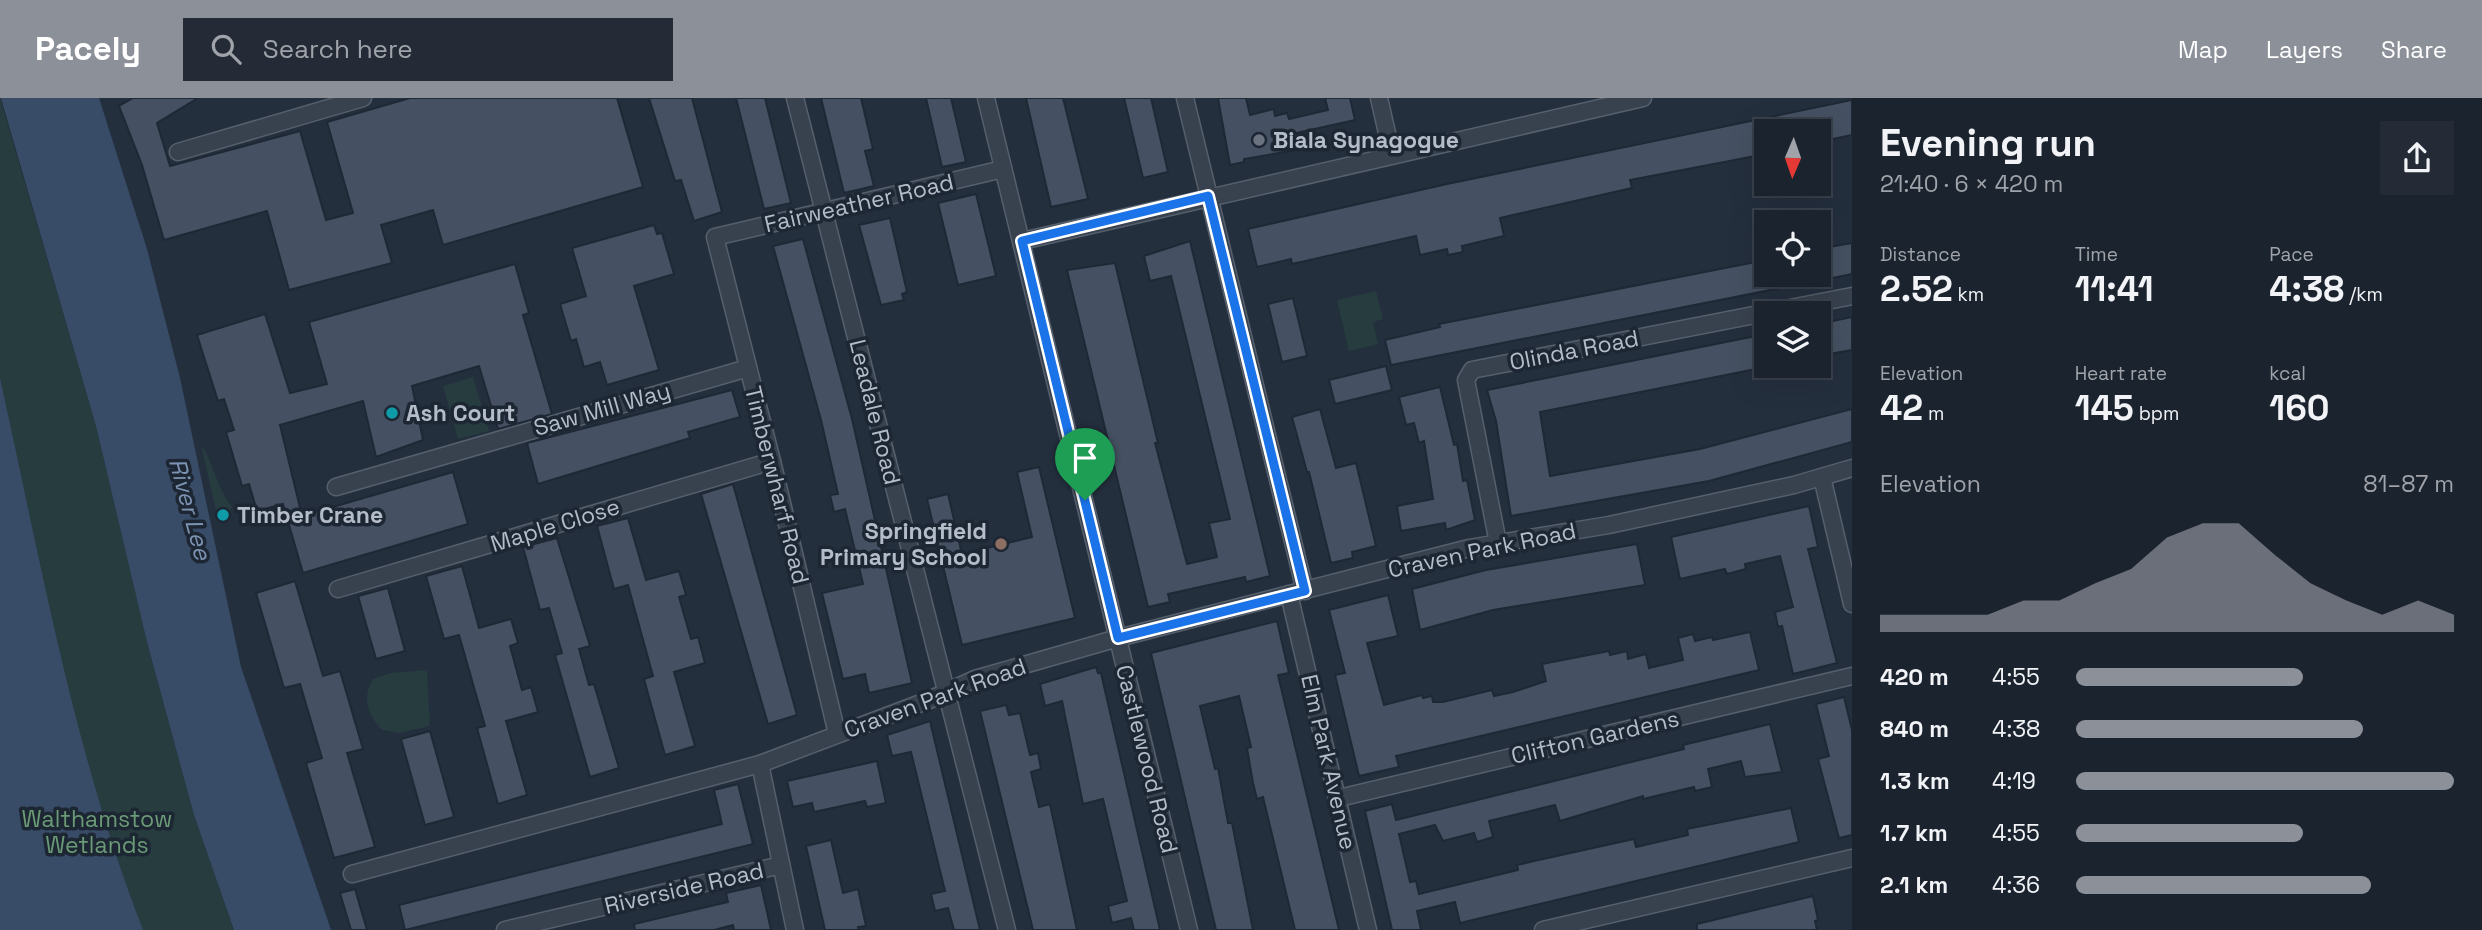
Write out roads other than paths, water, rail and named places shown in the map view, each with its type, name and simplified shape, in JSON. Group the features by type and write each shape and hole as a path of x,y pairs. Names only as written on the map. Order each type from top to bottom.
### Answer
{"street":[{"path":"178,152 363,98"},
{"name":"Leadale Road","path":"796,98 1007,930"},
{"name":"Castlewood Road","path":"986,98 1189,930"},
{"name":"Elm Park Avenue","path":"1185,98 1297,592 1368,930"},
{"path":"1379,98 1392,155"},
{"path":"1022,241 1208,196 1643,98"},
{"name":"Fairweather Road","path":"715,237 1003,169"},
{"name":"Timberwharf Road","path":"715,237 837,734"},
{"name":"Olinda Road","path":"1498,543 1466,380 1472,370 1852,296"},
{"name":"Saw Mill Way","path":"337,486 748,368"},
{"name":"Maple Close","path":"338,589 772,461"},
{"name":"Craven Park Road","path":"352,874 760,764 929,700 975,678 1118,638 1498,543 1609,525 1852,468"},
{"path":"1822,477 1852,604"},
{"name":"Clifton Gardens","path":"1339,798 1852,676"},
{"path":"760,764 795,930"},
{"path":"1543,930 1852,858"},
{"name":"Riverside Road","path":"505,930 781,865"}],"water":[{"name":"River Lee","path":"1,98 99,98 147,249 180,378 241,667 331,930 234,930 194,815 147,642 96,426"},
{"path":"0,378 78,726 97,795 143,930 0,930"}],"place":[{"name":"Biala Synagogue","path":"1259,140"},
{"name":"Ash Court","path":"392,413"},
{"name":"Timber Crane","path":"223,515"},
{"name":"Springfield Primary School","path":"1001,544"}],"park label":[{"name":"Walthamstow Wetlands","path":"97,832"}]}
